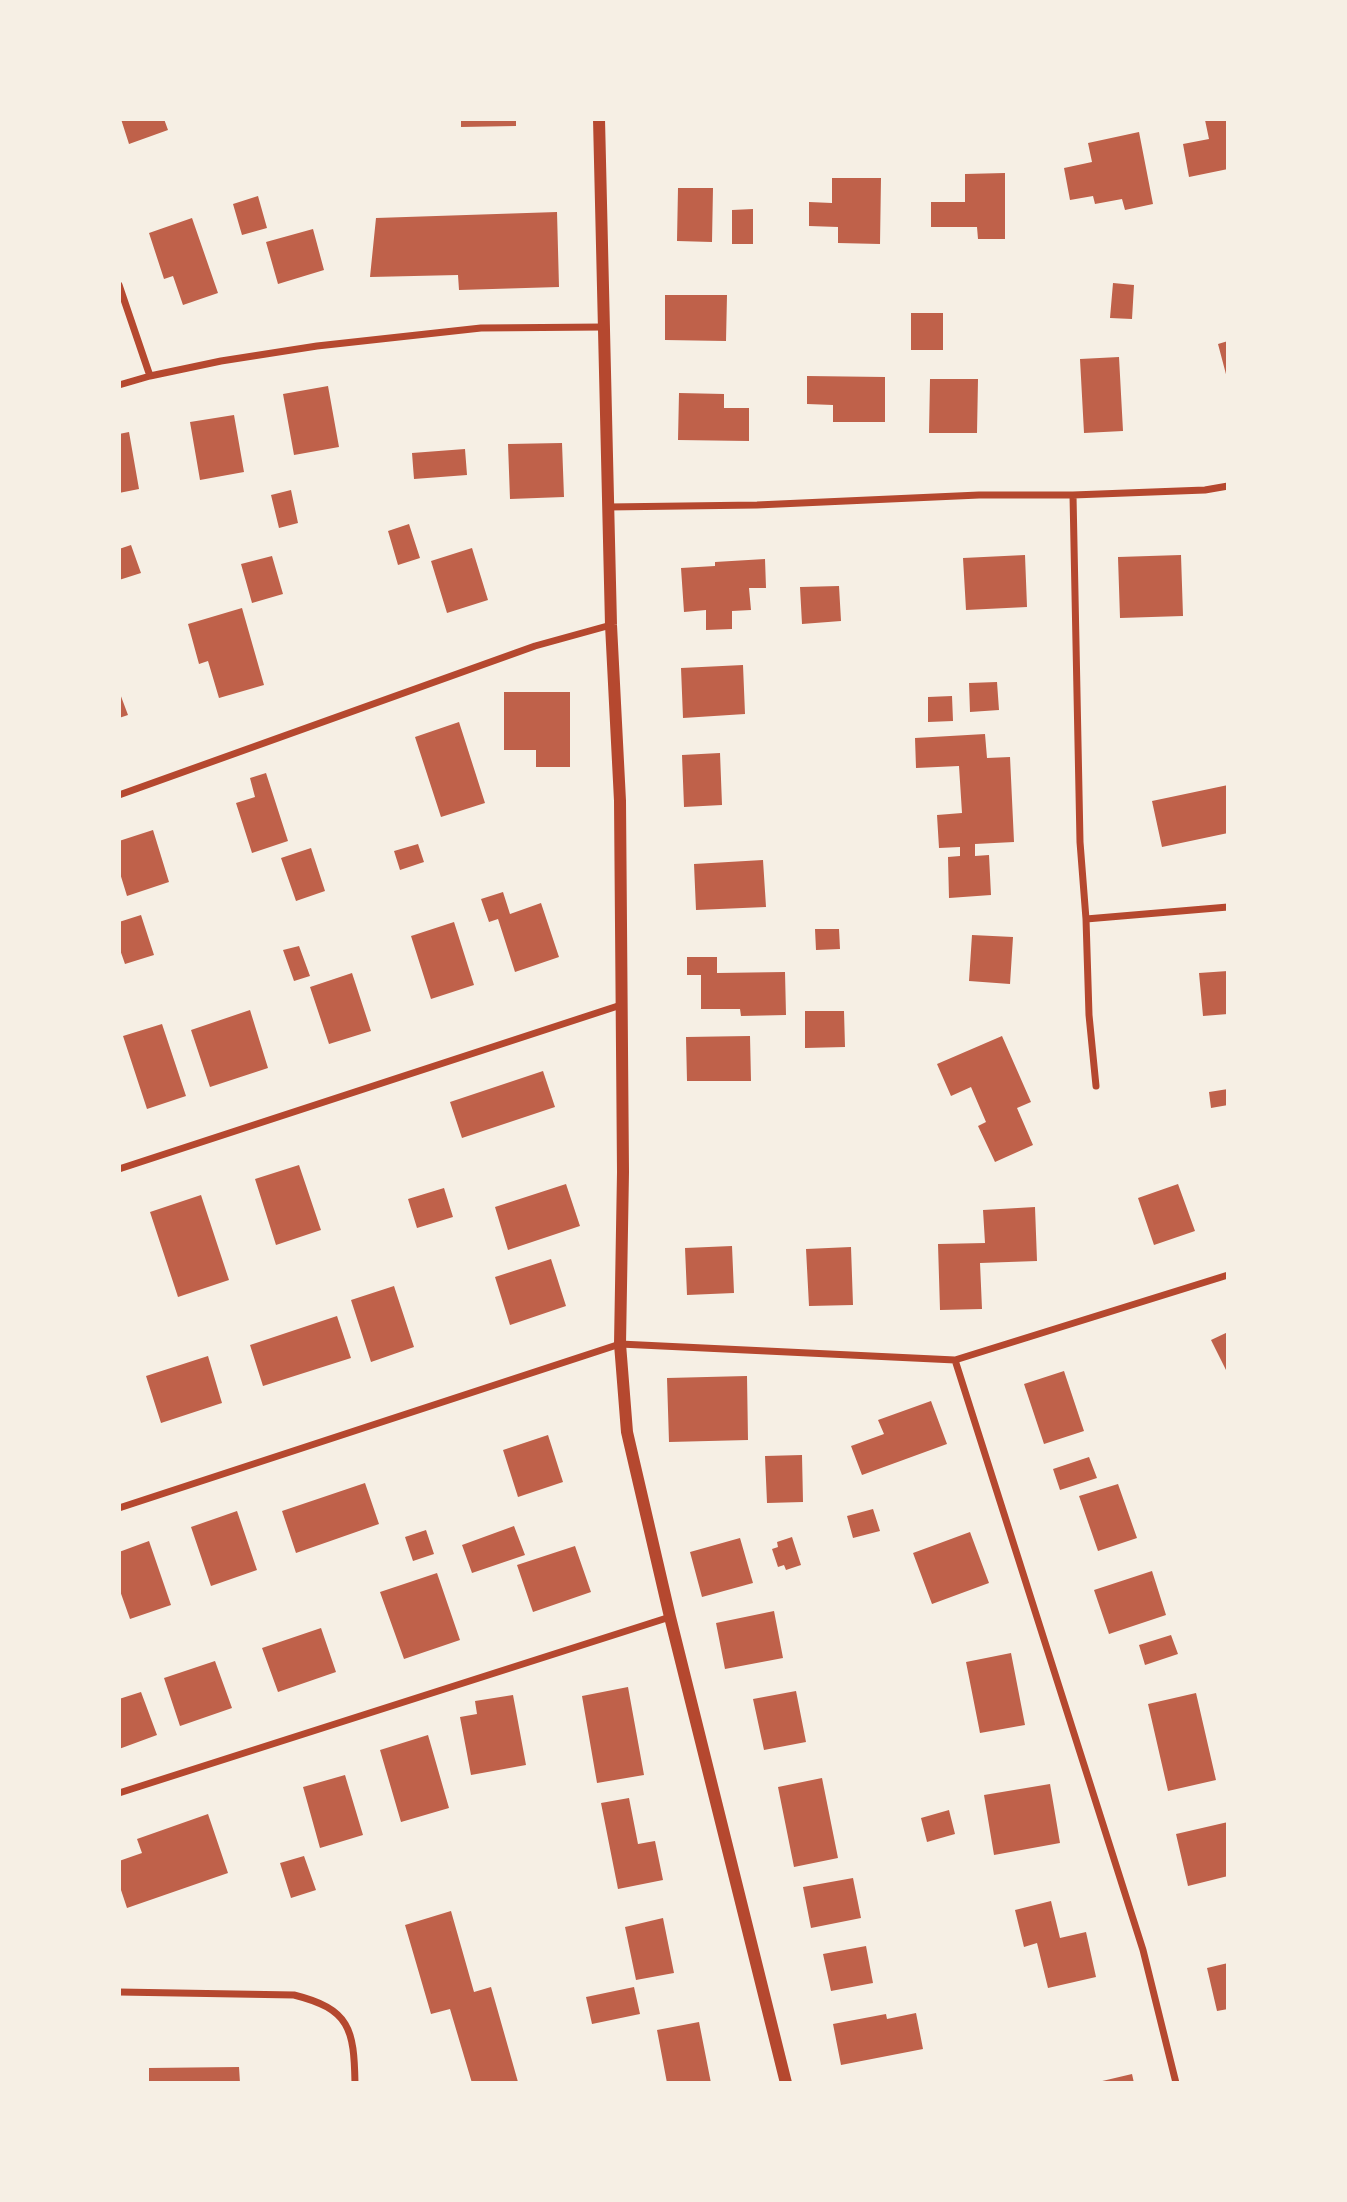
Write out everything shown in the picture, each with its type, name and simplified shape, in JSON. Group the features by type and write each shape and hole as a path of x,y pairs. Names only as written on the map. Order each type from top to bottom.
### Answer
{"street":[{"path":"599,119 611,625 620,801 623,1172 620,1344 627,1432 670,1617 786,2083"},
{"path":"119,285 150,376"},
{"path":"119,385 221,361 344,343 481,328 603,327"},
{"path":"608,507 757,505 979,495 1073,495 1228,486"},
{"path":"1073,495 1080,842 1089,1015 1096,1086"},
{"path":"119,795 535,646 611,625"},
{"path":"1086,919 1228,907"},
{"path":"119,1169 621,1004"},
{"path":"119,1508 620,1344 955,1360 1228,1275"},
{"path":"955,1360 1143,1951 1176,2083"},
{"path":"119,1793 670,1617"},
{"path":"119,1992 294,1994 310,1998 339,2014 348,2027 353,2041 355,2083"}],"building":[{"path":"121,119 164,119 168,130 129,144"},
{"path":"461,119 516,119 516,126 461,127"},
{"path":"1228,119 1228,169 1189,177 1183,144 1209,139 1205,120"},
{"path":"1139,132 1153,204 1125,210 1122,199 1095,204 1093,196 1070,200 1064,168 1092,162 1088,143"},
{"path":"1005,173 1005,239 978,239 977,227 931,227 931,202 965,202 965,174"},
{"path":"832,178 881,178 880,244 838,243 838,227 809,226 809,202 832,203"},
{"path":"678,188 713,188 712,242 677,241"},
{"path":"258,196 267,228 242,235 233,204"},
{"path":"753,209 753,244 732,244 732,210"},
{"path":"557,212 559,287 459,290 458,275 370,277 376,218"},
{"path":"192,218 218,293 183,305 173,276 164,279 149,233"},
{"path":"313,229 324,270 278,284 266,242"},
{"path":"1113,283 1134,285 1132,319 1110,318"},
{"path":"665,295 727,295 726,341 665,340"},
{"path":"911,313 943,313 943,350 911,350"},
{"path":"1228,341 1228,377 1227,378 1218,344"},
{"path":"1119,357 1123,431 1084,433 1080,359"},
{"path":"807,376 885,377 885,422 833,422 833,405 807,404"},
{"path":"930,379 978,379 977,433 929,433"},
{"path":"328,386 339,447 294,455 283,394"},
{"path":"679,393 724,394 724,408 749,408 749,441 678,440"},
{"path":"234,415 244,472 200,480 190,422"},
{"path":"129,432 139,489 119,493 119,434"},
{"path":"562,443 564,497 510,499 508,444"},
{"path":"465,449 467,475 414,479 412,453"},
{"path":"291,490 298,523 279,528 271,495"},
{"path":"409,524 420,558 398,565 388,531"},
{"path":"131,545 141,573 119,580 119,549"},
{"path":"472,548 488,600 447,613 431,561"},
{"path":"1025,555 1027,607 966,610 963,558"},
{"path":"1181,555 1183,616 1120,618 1118,557"},
{"path":"272,556 283,594 252,603 241,564"},
{"path":"765,559 766,588 749,588 751,610 732,611 732,629 706,630 706,610 684,612 681,568 715,566 715,562"},
{"path":"839,586 841,621 802,624 800,587"},
{"path":"242,608 264,685 219,698 208,661 199,664 188,624"},
{"path":"743,665 745,714 683,718 681,668"},
{"path":"997,682 999,710 970,712 969,683"},
{"path":"119,691 128,715 119,718"},
{"path":"504,692 570,692 570,767 536,767 536,750 504,750"},
{"path":"952,696 953,721 928,722 928,697"},
{"path":"459,722 485,803 441,817 415,737"},
{"path":"985,734 987,758 1010,757 1014,842 975,844 975,856 989,855 991,895 949,898 948,857 960,856 960,847 939,848 937,815 962,813 959,766 916,768 915,738"},
{"path":"720,753 722,805 684,807 682,755"},
{"path":"266,773 288,841 252,853 236,803 255,797 250,778"},
{"path":"1228,785 1228,833 1162,847 1152,801"},
{"path":"153,830 169,882 127,896 119,870 119,841"},
{"path":"418,844 424,862 400,870 394,851"},
{"path":"311,848 325,891 296,901 281,858"},
{"path":"763,860 766,907 696,910 694,864"},
{"path":"503,892 510,914 541,903 559,957 515,972 498,919 489,922 481,899"},
{"path":"141,915 154,955 125,964 119,947 119,922"},
{"path":"454,922 474,985 431,999 411,936"},
{"path":"815,929 839,929 840,949 816,950"},
{"path":"972,935 1013,937 1010,984 969,981"},
{"path":"299,946 310,976 294,981 283,950"},
{"path":"687,957 717,957 717,973 785,972 786,1015 741,1016 740,1009 701,1009 701,975 687,975"},
{"path":"1228,971 1228,1014 1203,1016 1199,973"},
{"path":"352,973 371,1031 329,1044 310,987"},
{"path":"250,1010 268,1068 210,1087 191,1030"},
{"path":"805,1011 844,1011 845,1047 805,1048"},
{"path":"162,1024 186,1096 147,1109 123,1036"},
{"path":"750,1036 751,1081 687,1081 686,1037"},
{"path":"1002,1036 1031,1102 1017,1108 1033,1145 995,1162 978,1126 986,1122 971,1087 951,1096 937,1064"},
{"path":"543,1071 555,1107 462,1138 450,1102"},
{"path":"1228,1089 1228,1105 1211,1108 1209,1092"},
{"path":"299,1165 321,1230 276,1245 255,1179"},
{"path":"566,1184 580,1226 508,1250 495,1207"},
{"path":"1178,1184 1195,1231 1154,1245 1138,1198"},
{"path":"444,1188 453,1217 417,1228 408,1199"},
{"path":"201,1195 229,1280 178,1297 150,1212"},
{"path":"1035,1207 1037,1261 980,1263 982,1309 940,1310 938,1244 985,1243 983,1210"},
{"path":"732,1246 734,1293 687,1295 685,1248"},
{"path":"851,1247 853,1305 809,1306 806,1249"},
{"path":"551,1259 566,1306 510,1325 495,1277"},
{"path":"394,1286 414,1347 371,1362 351,1300"},
{"path":"337,1316 351,1358 263,1386 250,1345"},
{"path":"1228,1332 1228,1374 1211,1340"},
{"path":"208,1356 222,1403 161,1423 146,1376"},
{"path":"1064,1371 1084,1431 1044,1444 1024,1384"},
{"path":"747,1376 748,1440 669,1442 667,1378"},
{"path":"931,1401 947,1444 862,1475 851,1446 884,1434 878,1420"},
{"path":"548,1435 563,1482 518,1497 503,1450"},
{"path":"802,1455 803,1502 767,1503 765,1456"},
{"path":"1089,1457 1097,1478 1060,1490 1053,1469"},
{"path":"365,1483 379,1524 296,1553 282,1511"},
{"path":"1118,1484 1137,1538 1098,1551 1079,1496"},
{"path":"873,1509 880,1531 853,1538 847,1516"},
{"path":"237,1511 257,1570 211,1586 191,1527"},
{"path":"514,1526 525,1555 472,1573 462,1545"},
{"path":"426,1530 434,1554 413,1561 405,1537"},
{"path":"970,1532 989,1583 932,1604 913,1553"},
{"path":"792,1537 801,1565 786,1570 784,1565 778,1567 772,1549 778,1547 777,1542"},
{"path":"740,1538 753,1583 702,1597 690,1552"},
{"path":"149,1541 171,1605 130,1619 119,1588 119,1552"},
{"path":"575,1546 591,1592 533,1612 517,1565"},
{"path":"1152,1571 1166,1615 1109,1634 1094,1590"},
{"path":"437,1573 460,1640 404,1659 380,1592"},
{"path":"774,1611 783,1658 725,1669 716,1623"},
{"path":"321,1628 336,1672 278,1692 262,1648"},
{"path":"1171,1635 1178,1654 1145,1665 1139,1645"},
{"path":"1011,1653 1025,1725 980,1733 966,1662"},
{"path":"215,1661 232,1708 180,1726 164,1678"},
{"path":"628,1687 644,1775 597,1783 582,1696"},
{"path":"796,1691 806,1742 764,1750 753,1699"},
{"path":"141,1692 157,1735 119,1749 119,1699"},
{"path":"1196,1693 1216,1780 1168,1791 1148,1704"},
{"path":"513,1695 526,1765 471,1775 460,1717 477,1714 475,1701"},
{"path":"428,1735 449,1808 401,1822 380,1750"},
{"path":"345,1775 363,1835 320,1848 303,1787"},
{"path":"822,1778 838,1858 794,1867 778,1787"},
{"path":"1050,1784 1060,1843 994,1855 984,1795"},
{"path":"629,1798 638,1844 655,1841 663,1880 618,1889 601,1803"},
{"path":"949,1810 955,1834 927,1842 921,1818"},
{"path":"208,1814 228,1873 127,1908 119,1884 119,1861 142,1853 137,1839"},
{"path":"1228,1822 1228,1876 1188,1886 1176,1834"},
{"path":"304,1856 316,1890 291,1898 280,1863"},
{"path":"853,1878 861,1918 811,1928 803,1887"},
{"path":"1051,1901 1060,1938 1086,1932 1096,1977 1048,1988 1037,1943 1024,1947 1015,1910"},
{"path":"451,1911 474,1992 491,1987 518,2082 472,2083 450,2009 431,2014 405,1925"},
{"path":"663,1918 674,1973 636,1980 625,1927"},
{"path":"866,1946 873,1983 831,1991 823,1954"},
{"path":"1228,1963 1228,2009 1217,2011 1207,1968"},
{"path":"634,1987 640,2014 592,2024 586,1997"},
{"path":"916,2013 923,2049 841,2065 833,2024 886,2014 887,2019"},
{"path":"699,2022 711,2083 667,2083 657,2030"},
{"path":"239,2067 240,2083 149,2083 149,2068"},
{"path":"1132,2074 1134,2083 1098,2083 1098,2082"}]}
